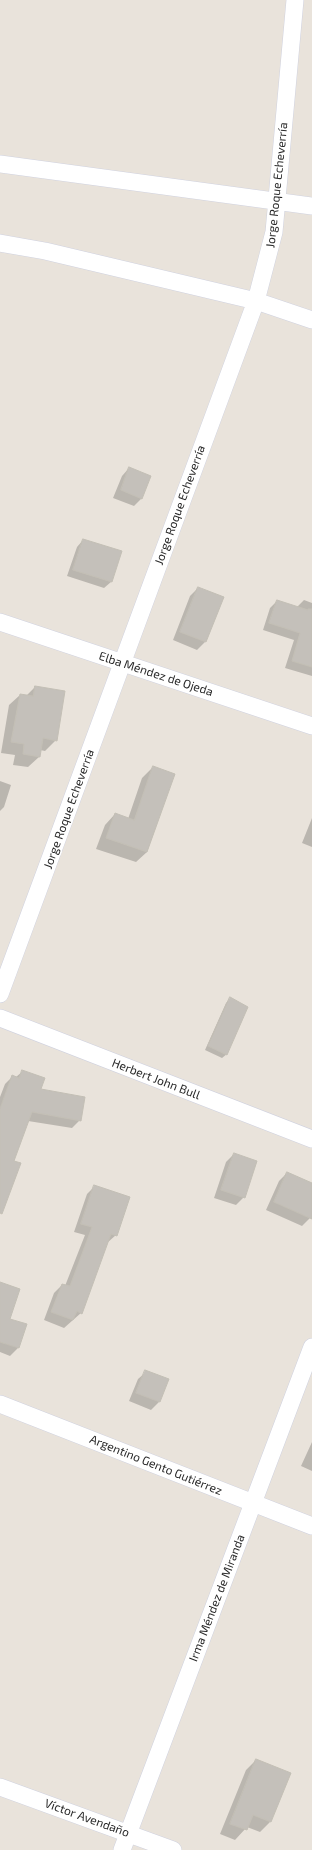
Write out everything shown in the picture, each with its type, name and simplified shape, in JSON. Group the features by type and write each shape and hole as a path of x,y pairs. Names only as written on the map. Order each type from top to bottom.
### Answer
{"street":[{"name":"Jorge Roque Echeverría","path":"0,994 256,302 270,254 274,232 295,0"},
{"path":"0,164 312,206"},
{"path":"0,243 45,251 256,302 312,320"},
{"name":"Elba Méndez de Ojeda","path":"0,622 312,726"},
{"name":"Herbert John Bull","path":"0,1018 312,1139"},
{"name":"Irma Méndez de Miranda","path":"122,1850 312,1347"},
{"name":"Argentino Gento Gutiérrez","path":"0,1404 312,1526"},
{"name":"Víctor Avendaño","path":"0,1787 173,1850"}],"building":[{"path":"129,467 151,476 142,499 121,490"},
{"path":"83,539 122,551 112,582 73,570"},
{"path":"198,587 224,597 206,642 180,632"},
{"path":"277,600 308,610 312,609 312,667 292,661 300,633 269,623"},
{"path":"35,686 65,691 57,741 43,738 40,757 23,754 24,744 11,742 20,694 33,696"},
{"path":"153,766 175,774 147,852 106,838 115,813 134,820"},
{"path":"230,997 248,1007 227,1055 208,1046"},
{"path":"22,1070 45,1078 41,1089 85,1097 81,1121 32,1112 14,1161 21,1163 2,1214 0,1213 0,1109 12,1075 19,1078"},
{"path":"234,1153 257,1161 245,1198 221,1190"},
{"path":"287,1172 312,1183 312,1219 274,1202"},
{"path":"94,1185 130,1197 117,1236 111,1234 82,1314 77,1311 73,1320 51,1312 62,1284 70,1286 92,1227 81,1224"},
{"path":"0,1282 20,1289 10,1319 27,1324 19,1348 0,1342"},
{"path":"145,1370 169,1379 160,1402 136,1393"},
{"path":"256,1759 291,1773 271,1822 253,1815 247,1830 230,1824"}]}
